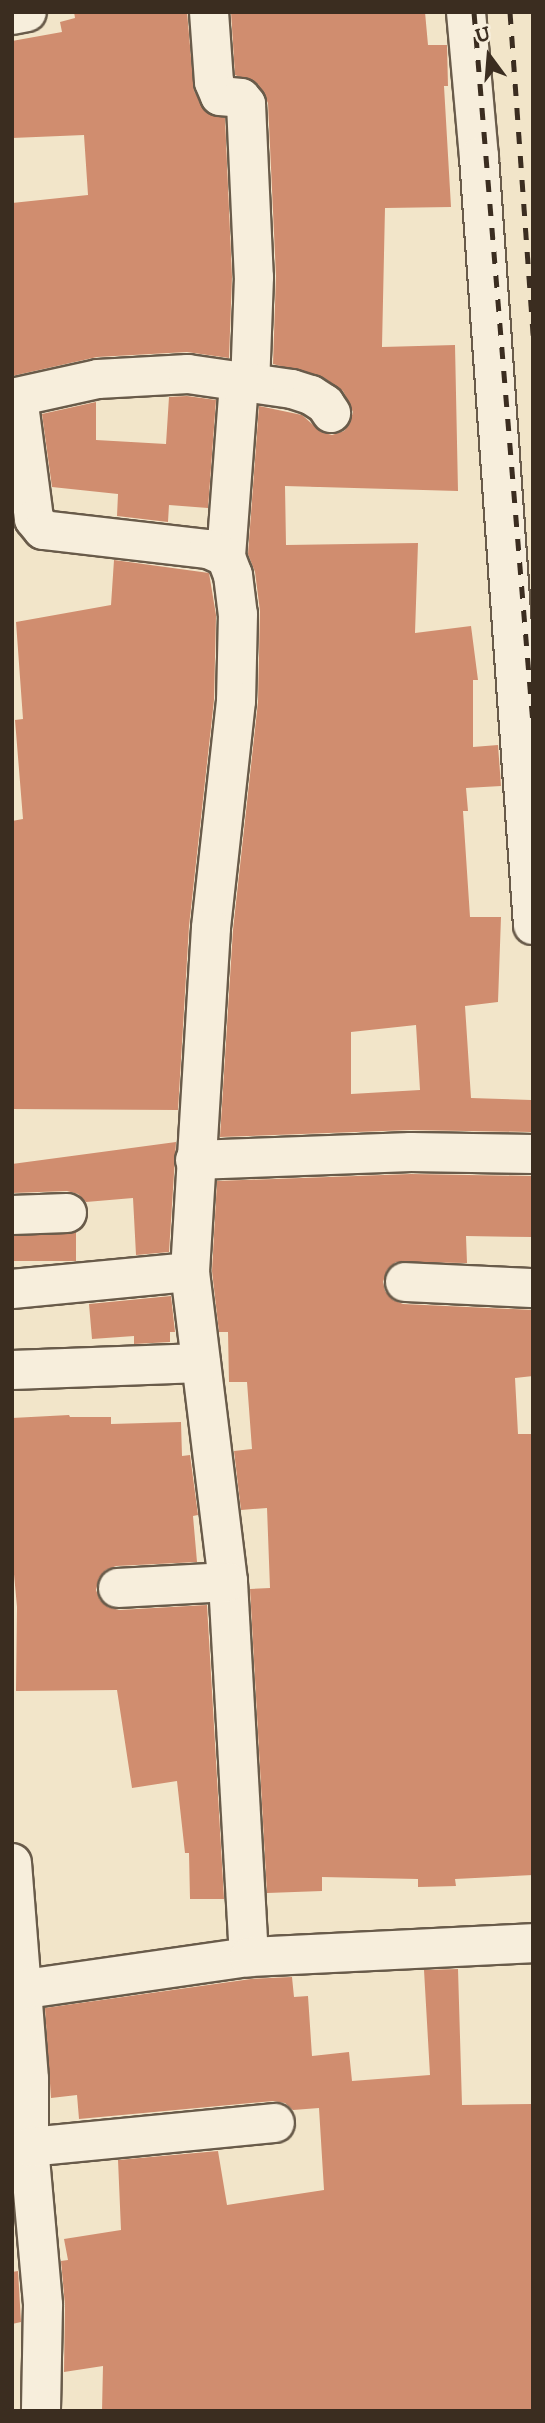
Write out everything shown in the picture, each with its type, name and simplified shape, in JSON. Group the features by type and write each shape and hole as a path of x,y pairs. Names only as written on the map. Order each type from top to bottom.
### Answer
{"street":[{"path":"12,15 27,12"},
{"path":"209,12 214,82 220,96 241,98 246,104 254,277 226,557 233,575 238,614 236,701 211,928 190,1272 228,1581 249,1957"},
{"path":"466,12 481,184 533,925"},
{"path":"226,557 208,549 43,530 34,519 15,398 64,384 150,374 188,374 311,395 325,404 331,413"},
{"path":"195,1160 411,1152 533,1154"},
{"path":"12,1215 67,1213"},
{"path":"12,1289 190,1272"},
{"path":"405,1282 533,1288"},
{"path":"12,1370 201,1363"},
{"path":"118,1588 228,1581"},
{"path":"12,1863 17,1991 43,2305 41,2411"},
{"path":"17,1991 249,1957 533,1943"},
{"path":"29,2147 275,2123"}],"building":[{"path":"74,12 187,12 194,91 207,113 225,118 232,277 229,358 187,352 97,357 12,376 12,203 88,195 84,135 12,138 12,41 62,32 60,22 75,18"},
{"path":"231,12 425,12 428,45 447,45 448,86 444,86 451,207 385,208 382,347 455,345 458,491 285,486 286,545 418,543 415,633 471,626 478,680 473,680 473,747 498,745 501,786 466,788 468,811 463,811 470,917 501,917 498,1002 465,1006 471,1098 531,1100 531,1132 410,1130 220,1137 233,930 258,702 260,611 255,572 248,554 259,406 302,415 321,432 332,435 344,431 353,412 343,391 323,377 273,364 276,276 268,103 258,84 235,75","holes":["416,1025 420,1090 351,1094 351,1032"]},
{"path":"187,396 216,400 208,508 169,505 168,522 117,516 118,494 52,487 42,414 96,402 96,440 166,444 169,397"},
{"path":"114,560 209,573 216,615 214,700 189,926 178,1110 12,1109 12,821 23,819 15,720 23,719 16,622 111,605"},
{"path":"176,1142 169,1252 136,1255 133,1198 86,1202 78,1194 67,1191 12,1193 12,1164"},
{"path":"411,1174 532,1176 533,1237 466,1236 467,1263 396,1262 387,1270 383,1282 385,1291 393,1300 403,1304 533,1310 533,1376 515,1378 518,1434 533,1434 533,1875 455,1879 456,1886 418,1887 418,1879 322,1877 322,1891 267,1893 250,1589 270,1588 267,1508 241,1510 234,1451 252,1449 247,1382 229,1382 228,1332 219,1332 212,1271 217,1181"},
{"path":"13,1232 76,1232 76,1261 13,1261"},
{"path":"171,1296 175,1332 170,1332 170,1342 134,1344 134,1336 92,1339 89,1304"},
{"path":"69,1415 111,1417 111,1424 181,1422 182,1456 190,1455 198,1515 193,1516 197,1562 116,1566 106,1570 99,1578 96,1590 100,1600 108,1607 119,1610 207,1605 224,1899 190,1899 189,1853 185,1853 177,1781 132,1788 117,1690 16,1691 17,1607 12,1552 12,1418"},
{"path":"458,1969 462,2105 533,2104 533,2411 102,2411 103,2366 64,2372 65,2305 61,2261 68,2260 64,2239 121,2230 118,2160 218,2151 227,2205 324,2190 319,2108 293,2110 285,2103 273,2101 79,2119 77,2095 51,2098 45,2008 251,1979 292,1977 294,1997 308,1996 312,2056 349,2052 352,2081 430,2075 424,1970"},
{"path":"18,2271 21,2322 12,2324 12,2272"}],"railway":[{"path":"474,12 533,724"},
{"path":"510,12 533,335"}]}
